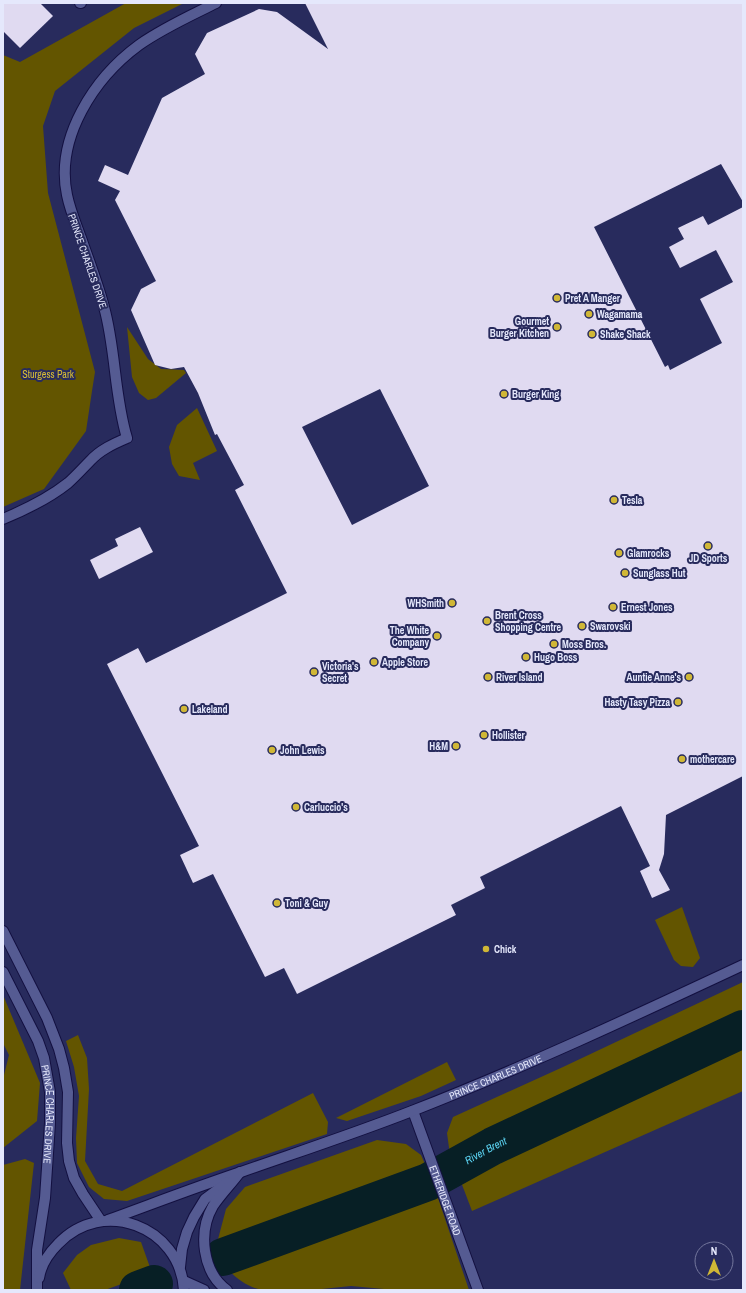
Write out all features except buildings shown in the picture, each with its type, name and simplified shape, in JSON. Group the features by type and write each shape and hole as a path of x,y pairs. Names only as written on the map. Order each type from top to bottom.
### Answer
{"street":[{"name":"PRINCE CHARLES DRIVE","path":"3,519 25,510 55,493 70,482 102,451 127,438 121,418 116,371 108,321 67,194 65,162 72,132 78,117 104,78 138,45 158,32 216,3"},
{"name":"PRINCE CHARLES DRIVE","path":"3,931 47,1018 59,1049 68,1092 67,1143 69,1161 74,1178 80,1189 104,1220 413,1111 538,1059 743,965"},
{"name":"PRINCE CHARLES DRIVE","path":"3,972 38,1041 44,1058 50,1092 45,1198 37,1250 37,1290"},
{"name":"ETHERIDGE ROAD","path":"413,1111 478,1290"},
{"name":"PRINCE CHARLES DRIVE","path":"180,1267 182,1249 187,1232 205,1199 240,1172"},
{"path":"228,1290 223,1287 213,1273 205,1253 206,1228 213,1206 240,1172"},
{"path":"37,1290 40,1273 50,1252 65,1236 85,1224 104,1220 130,1223 151,1232 168,1247 180,1267 184,1285 204,1290"}],"green space":[{"name":"Sturgess Park","path":"126,3 184,3 134,28 55,91 43,126 48,193 95,372 86,431 44,489 3,507 3,55 20,62"},
{"path":"127,327 148,359 161,369 184,370 186,373 156,398 148,400 139,393 132,377"},
{"path":"197,408 217,451 193,463 200,480 179,476 172,464 169,447 177,425"},
{"path":"682,907 700,958 693,967 681,966 674,960 655,920"},
{"path":"743,982 743,1019 574,1103 450,1155 447,1133 453,1117"},
{"path":"3,995 40,1083 37,1121 3,1148 3,1079 9,1055 3,1043"},
{"path":"78,1035 87,1058 89,1089 85,1161 98,1184 122,1191 313,1093 328,1122 327,1134 127,1201 104,1199 89,1187 77,1163 76,1138 79,1096 74,1067 66,1041"},
{"path":"743,1041 743,1091 472,1211 461,1182 512,1152"},
{"path":"447,1062 456,1080 421,1096 347,1121 336,1118"},
{"path":"377,1140 406,1144 421,1155 428,1171 217,1243 226,1209 245,1187"},
{"path":"25,1159 34,1163 20,1290 3,1290 3,1165"},
{"path":"437,1195 469,1290 395,1290 351,1286 312,1290 263,1290 244,1283 229,1271"},
{"path":"119,1238 141,1242 152,1273 105,1290 71,1290 63,1273 77,1255 91,1245"}],"waterway":[{"name":"River Brent","path":"223,1257 428,1182 493,1146 743,1029"},
{"name":"River Brent","path":"138,1290 154,1284"}],"place":[{"name":"Pret A Manger","path":"557,298"},
{"name":"Wagamama","path":"589,314"},
{"name":"Gourmet Burger Kitchen","path":"557,327"},
{"name":"Shake Shack","path":"592,334"},
{"name":"Burger King","path":"504,394"},
{"name":"Tesla","path":"614,500"},
{"name":"JD Sports","path":"708,546"},
{"name":"Glamrocks","path":"619,553"},
{"name":"Sunglass Hut","path":"625,573"},
{"name":"WHSmith","path":"452,603"},
{"name":"Ernest Jones","path":"613,607"},
{"name":"Brent Cross Shopping Centre","path":"487,621"},
{"name":"Swarovski","path":"582,626"},
{"name":"The White Company","path":"437,636"},
{"name":"Moss Bros.","path":"554,644"},
{"name":"Hugo Boss","path":"526,657"},
{"name":"Apple Store","path":"374,662"},
{"name":"Victoria's Secret","path":"314,672"},
{"name":"River Island","path":"488,677"},
{"name":"Auntie Anne's","path":"689,677"},
{"name":"Hasty Tasy Pizza","path":"678,702"},
{"name":"Lakeland","path":"184,709"},
{"name":"Hollister","path":"484,735"},
{"name":"H&M","path":"456,746"},
{"name":"John Lewis","path":"272,750"},
{"name":"mothercare","path":"682,759"},
{"name":"Carluccio's","path":"296,807"},
{"name":"Toni & Guy","path":"277,903"},
{"name":"Chick","path":"486,949"}]}
